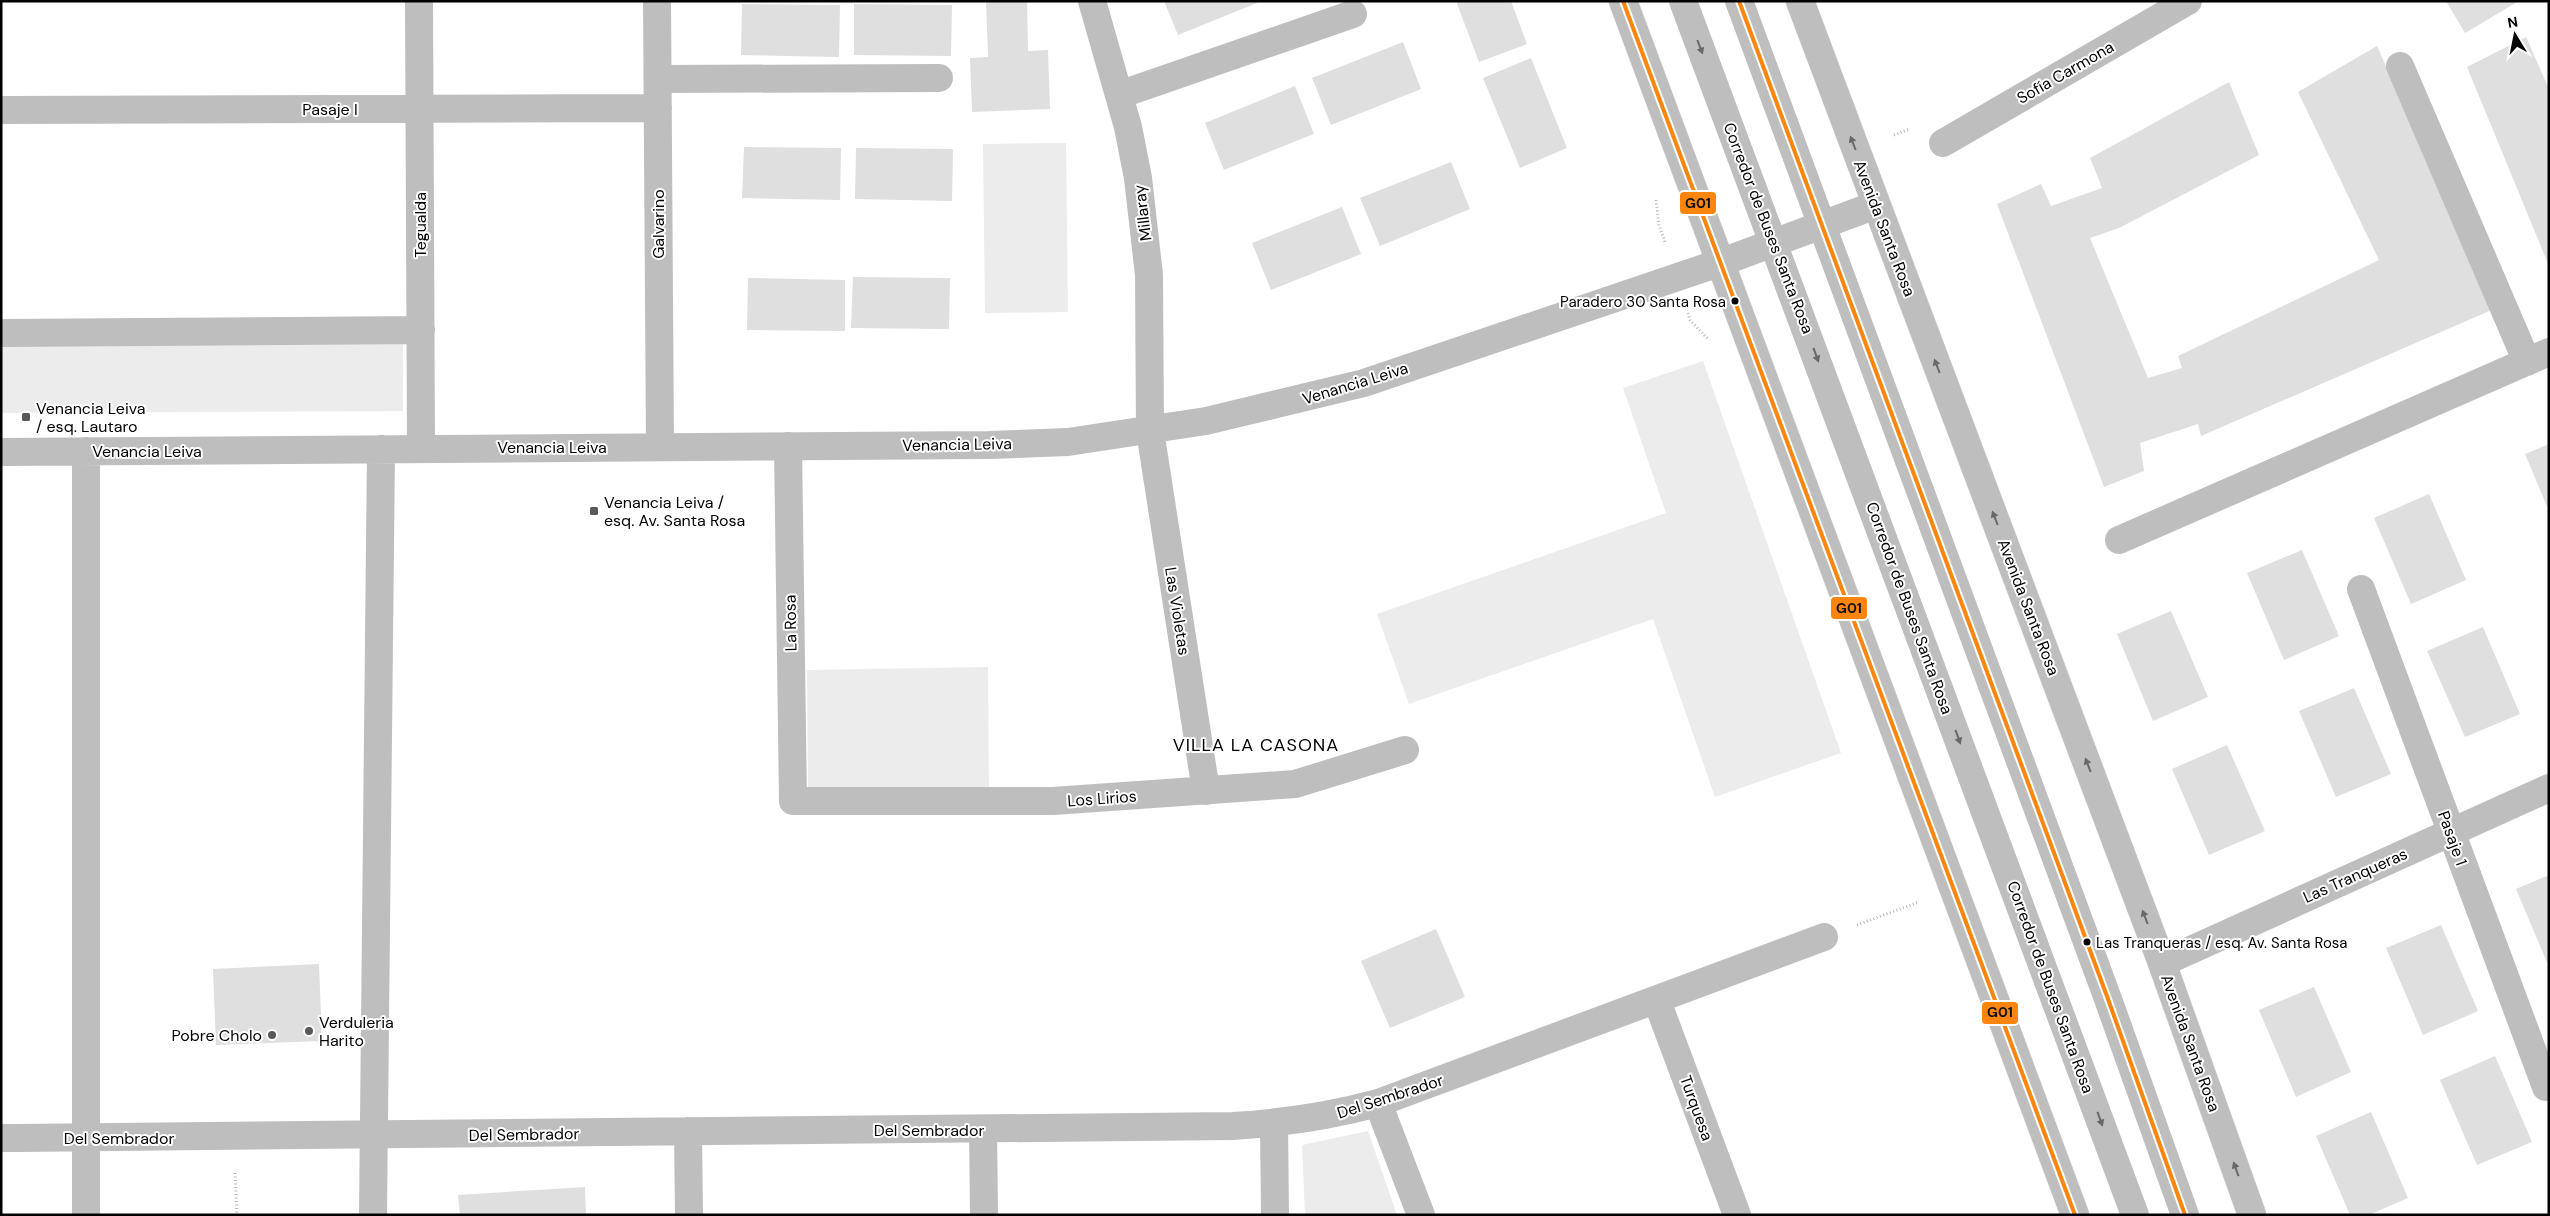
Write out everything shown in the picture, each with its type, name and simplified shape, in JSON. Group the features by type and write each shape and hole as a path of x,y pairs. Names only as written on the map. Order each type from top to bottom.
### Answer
{"street":[{"name":"Tegualda","path":"419,1 421,448"},
{"name":"Galvarino","path":"657,1 660,447"},
{"name":"Millaray","path":"1092,1 1119,95 1137,170 1145,226 1150,315 1150,431"},
{"path":"1624,1 2075,1215"},
{"name":"Corredor de Buses Santa Rosa","path":"1683,1 2136,1215"},
{"path":"1739,1 2108,999 2185,1215"},
{"name":"Avenida Santa Rosa","path":"1800,1 2162,962 2252,1215"},
{"name":"Sofía Carmona","path":"1942,143 2188,1"},
{"path":"1119,95 1353,14"},
{"path":"2119,540 2538,357 2400,66"},
{"path":"658,79 939,78"},
{"name":"Pasaje I","path":"1,110 658,108"},
{"name":"Venancia Leiva","path":"1,452 990,445 1068,442 1206,422 1364,383 1775,244 1822,224 1876,206"},
{"path":"1,333 421,330"},
{"name":"Las Violetas","path":"1150,431 1206,791"},
{"name":"La Rosa","path":"788,446 793,801"},
{"path":"373,1215 381,449"},
{"path":"86,451 86,1215"},
{"name":"Pasaje 1","path":"2361,588 2546,1087"},
{"name":"Los Lirios","path":"793,801 1053,801 1295,784 1405,750"},
{"name":"Las Tranqueras","path":"2162,962 2549,788"},
{"name":"Del Sembrador","path":"1,1138 373,1137 688,1131 1233,1126 1320,1118 1378,1103 1824,937"},
{"name":"Turquesa","path":"1657,1000 1737,1215"},
{"path":"1378,1103 1421,1215"},
{"path":"1274,1123 1275,1215"},
{"path":"983,1129 984,1215"},
{"path":"688,1131 689,1215"}],"path":[{"path":"1824,937 1955,889"},
{"path":"234,1138 236,1215"}],"shaded area":[{"path":"1066,143 1068,312 985,313 983,144"},
{"path":"403,342 403,411 1,413 1,344"},
{"path":"1703,361 1841,753 1715,797 1653,619 1409,704 1377,614 1666,513 1623,388"},
{"path":"988,667 989,789 808,790 807,670"},
{"path":"1368,1131 1397,1215 1305,1215 1302,1145"}],"building":[{"path":"986,1 1027,1 1028,51 1048,50 1050,109 972,112 970,58 988,57"},
{"path":"1164,1 1262,1 1178,35"},
{"path":"1456,1 1511,1 1527,44 1479,62"},
{"path":"2446,1 2519,1 2465,33"},
{"path":"742,4 840,5 839,57 741,55"},
{"path":"854,4 952,5 951,56 854,55"},
{"path":"2526,37 2549,89 2549,266 2467,67"},
{"path":"1403,42 1421,89 1331,125 1312,78"},
{"path":"2377,46 2494,309 2201,436 2198,424 2140,443 2144,471 2104,487 1997,204 2041,184 2051,206 2102,188 2107,200 2090,158 2229,82 2259,155 2119,228 2090,238 2148,378 2182,368 2178,356 2379,260 2298,92"},
{"path":"1531,58 1567,148 1520,168 1483,78"},
{"path":"1295,86 1314,134 1224,170 1205,123"},
{"path":"744,147 841,148 840,200 742,198"},
{"path":"856,148 953,149 952,201 855,199"},
{"path":"1451,162 1470,209 1380,246 1360,198"},
{"path":"1342,207 1361,254 1271,290 1252,243"},
{"path":"853,277 950,278 949,329 851,328"},
{"path":"748,278 845,280 845,331 747,330"},
{"path":"2549,444 2549,511 2525,454"},
{"path":"2429,494 2466,580 2411,604 2374,518"},
{"path":"2302,550 2339,636 2284,660 2247,573"},
{"path":"2171,611 2208,697 2153,721 2117,634"},
{"path":"2483,627 2520,714 2465,737 2427,651"},
{"path":"2354,688 2391,774 2336,797 2299,711"},
{"path":"2227,745 2265,831 2209,855 2172,769"},
{"path":"2549,875 2549,967 2516,889"},
{"path":"2441,925 2478,1011 2423,1035 2386,948"},
{"path":"1436,929 1465,997 1390,1028 1361,961"},
{"path":"319,964 322,1041 216,1045 213,969"},
{"path":"2314,987 2351,1072 2296,1097 2259,1010"},
{"path":"2495,1056 2532,1142 2477,1165 2440,1080"},
{"path":"2371,1112 2408,1198 2369,1215 2350,1215 2316,1136"},
{"path":"585,1187 586,1215 460,1215 458,1195"}],"transit line":[{"name":"G01","path":"1623,1 2075,1215"},
{"name":"G01","path":"1739,1 2108,999 2185,1215"}],"place":[{"name":"Paradero 30 Santa Rosa","path":"1735,301"},
{"name":"Venancia Leiva / esq. Lautaro","path":"26,417"},
{"name":"Venancia Leiva / esq. Av. Santa Rosa","path":"594,511"},
{"name":"Las Tranqueras / esq. Av. Santa Rosa","path":"2087,942"},
{"name":"Verduleria Harito","path":"309,1031"},
{"name":"Pobre Cholo","path":"272,1035"}],"district":[{"name":"VILLA LA CASONA","path":"1256,745"}]}
